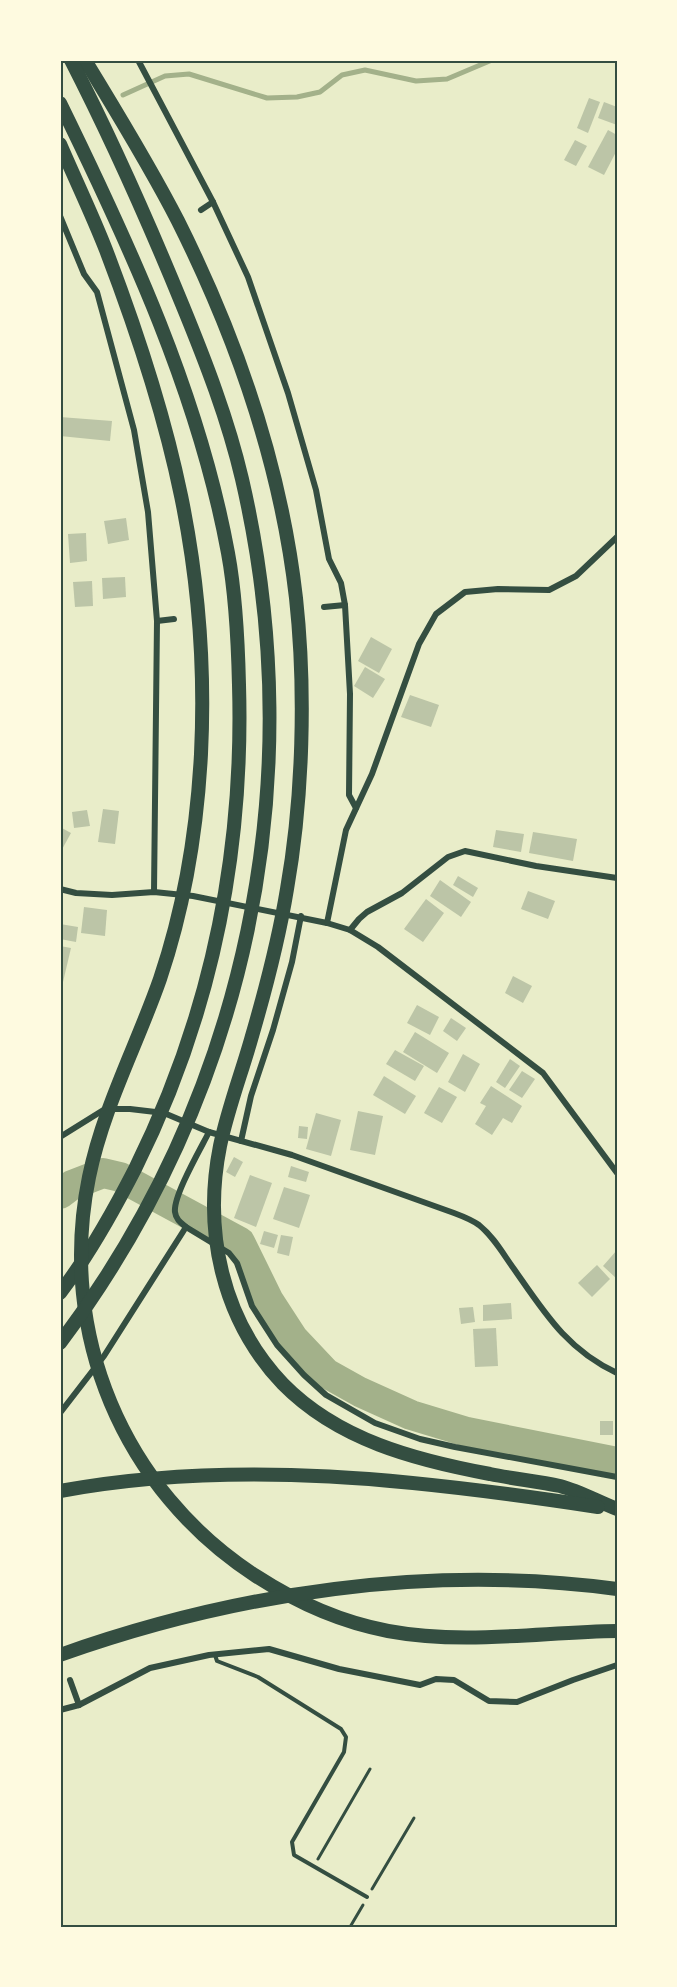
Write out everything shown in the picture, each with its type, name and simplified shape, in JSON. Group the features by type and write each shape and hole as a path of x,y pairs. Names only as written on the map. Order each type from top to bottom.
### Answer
{"highway":[{"path":"60,1343 128,1243 148,1206 198,1097 219,1040 236,984 255,896 268,786 269,677 257,552 242,477 212,381 156,239 111,138 71,60"},
{"path":"85,60 177,219 216,303 239,360 260,422 274,477 287,537 296,601 300,665 300,738 298,789 288,887 264,991 234,1092 216,1173 215,1228 219,1262 228,1296 243,1329 263,1360 285,1386 312,1409 342,1429 377,1445 412,1457 463,1469 565,1487 617,1510"},
{"path":"60,104 120,228 159,322 190,408 210,473 227,546 238,635 241,724 239,781 226,891 209,972 192,1031 161,1112 120,1198 98,1237 60,1293"},
{"path":"60,144 104,246 144,354 173,454 192,546 198,596 203,694 201,758 185,884 154,995 102,1126 89,1178 82,1229 81,1278 87,1326 98,1368 115,1414 136,1455 169,1501 199,1532 236,1563 274,1588 310,1606 348,1621 387,1631 432,1636 482,1638 617,1631"},
{"path":"60,1491 135,1480 192,1476 250,1474 372,1478 490,1490 617,1510"},
{"path":"60,1655 103,1640 162,1624 248,1603 309,1592 450,1579 536,1581 617,1589"}],"street":[{"path":"138,60 213,202 248,277 288,393 316,490 328,559 341,583 345,605 350,694 349,795 356,808"},
{"path":"201,210 213,202"},
{"path":"60,216 84,274 100,290 135,430 148,512 157,621 154,892"},
{"path":"327,923 346,830 372,774 419,644 436,614 465,592 498,589 549,590 576,576 617,537"},
{"path":"324,607 345,605"},
{"path":"157,621 174,619"},
{"path":"350,930 367,912 402,893 448,857 465,851 536,866 617,878"},
{"path":"60,889 76,893 112,895 154,892 194,896 301,916 350,930 378,947 543,1073 617,1173"},
{"path":"241,1141 251,1096 292,962 301,916"},
{"path":"60,1137 105,1109 164,1113 209,1132 292,1155 454,1213 477,1224 492,1238 538,1304 566,1339 585,1355 617,1372"},
{"path":"209,1132 177,1197 175,1212 178,1221 229,1253 237,1263 252,1306 277,1345 303,1375 333,1399 375,1423 420,1439 455,1448 617,1476"},
{"path":"60,1413 104,1356 186,1227"},
{"path":"60,1710 78,1705 150,1668 215,1654 269,1649 339,1669 420,1685 436,1679 454,1680 489,1701 517,1702 617,1665"},
{"path":"70,1680 78,1705"}],"lane":[{"path":"215,1654 217,1661 258,1677 340,1729 346,1737 344,1752 292,1842 294,1855 367,1898"}],"path":[{"path":"314,1867 370,1769"},
{"path":"350,1927 414,1818"}],"building":[{"path":"589,98 600,102 588,133 577,128"},
{"path":"604,102 617,107 617,125 598,118"},
{"path":"608,130 617,135 617,150 604,175 588,167"},
{"path":"575,140 587,146 576,166 564,160"},
{"path":"60,417 112,421 110,441 60,436"},
{"path":"126,518 129,540 108,544 104,521"},
{"path":"86,533 87,561 70,563 68,534"},
{"path":"125,577 126,597 103,599 102,578"},
{"path":"92,581 93,606 75,607 73,582"},
{"path":"371,637 392,649 379,673 358,661"},
{"path":"365,667 385,679 373,698 354,686"},
{"path":"410,695 439,705 431,727 401,717"},
{"path":"103,809 119,811 115,844 98,842"},
{"path":"87,810 90,826 74,828 72,812"},
{"path":"60,827 71,833 60,853"},
{"path":"496,830 524,834 521,852 493,847"},
{"path":"533,832 577,839 573,861 529,853"},
{"path":"458,876 478,888 473,897 453,885"},
{"path":"440,880 471,902 461,917 430,896"},
{"path":"528,891 555,901 548,919 521,909"},
{"path":"426,899 444,913 423,942 404,929"},
{"path":"84,907 107,910 105,936 81,933"},
{"path":"60,924 78,927 76,942 60,939"},
{"path":"60,946 71,948 63,982 60,982"},
{"path":"513,976 532,986 523,1003 505,993"},
{"path":"417,1005 439,1017 430,1035 407,1023"},
{"path":"451,1018 466,1028 457,1041 443,1031"},
{"path":"415,1032 449,1053 437,1073 403,1052"},
{"path":"395,1050 424,1066 415,1081 386,1064"},
{"path":"463,1054 480,1064 465,1092 448,1082"},
{"path":"510,1059 520,1066 505,1088 496,1082"},
{"path":"522,1071 535,1079 522,1098 509,1090"},
{"path":"384,1076 416,1096 405,1114 373,1095"},
{"path":"491,1086 522,1106 512,1123 503,1118 492,1135 475,1124 486,1106 480,1103"},
{"path":"439,1087 457,1097 442,1123 424,1113"},
{"path":"358,1111 383,1116 375,1155 350,1150"},
{"path":"316,1113 341,1120 331,1156 306,1149"},
{"path":"299,1126 308,1127 307,1139 298,1138"},
{"path":"234,1157 243,1162 235,1177 226,1172"},
{"path":"291,1166 309,1172 306,1182 288,1177"},
{"path":"250,1175 272,1183 256,1227 234,1218"},
{"path":"284,1187 310,1195 299,1228 273,1219"},
{"path":"264,1231 278,1235 274,1248 260,1244"},
{"path":"281,1235 293,1237 289,1256 277,1253"},
{"path":"617,1250 617,1279 603,1266"},
{"path":"597,1265 610,1279 592,1297 578,1283"},
{"path":"511,1303 512,1319 483,1321 483,1305"},
{"path":"473,1307 475,1322 461,1324 459,1308"},
{"path":"496,1328 498,1366 475,1367 473,1329"},
{"path":"600,1421 613,1421 613,1435 600,1435"}],"waterway":[{"path":"123,95 165,76 189,74 267,98 297,97 320,92 342,75 365,70 416,81 447,79 492,60"},
{"path":"60,1194 72,1185 103,1173 120,1177 240,1242 269,1301 293,1338 326,1373 360,1392 411,1415 467,1432 617,1462"}]}
